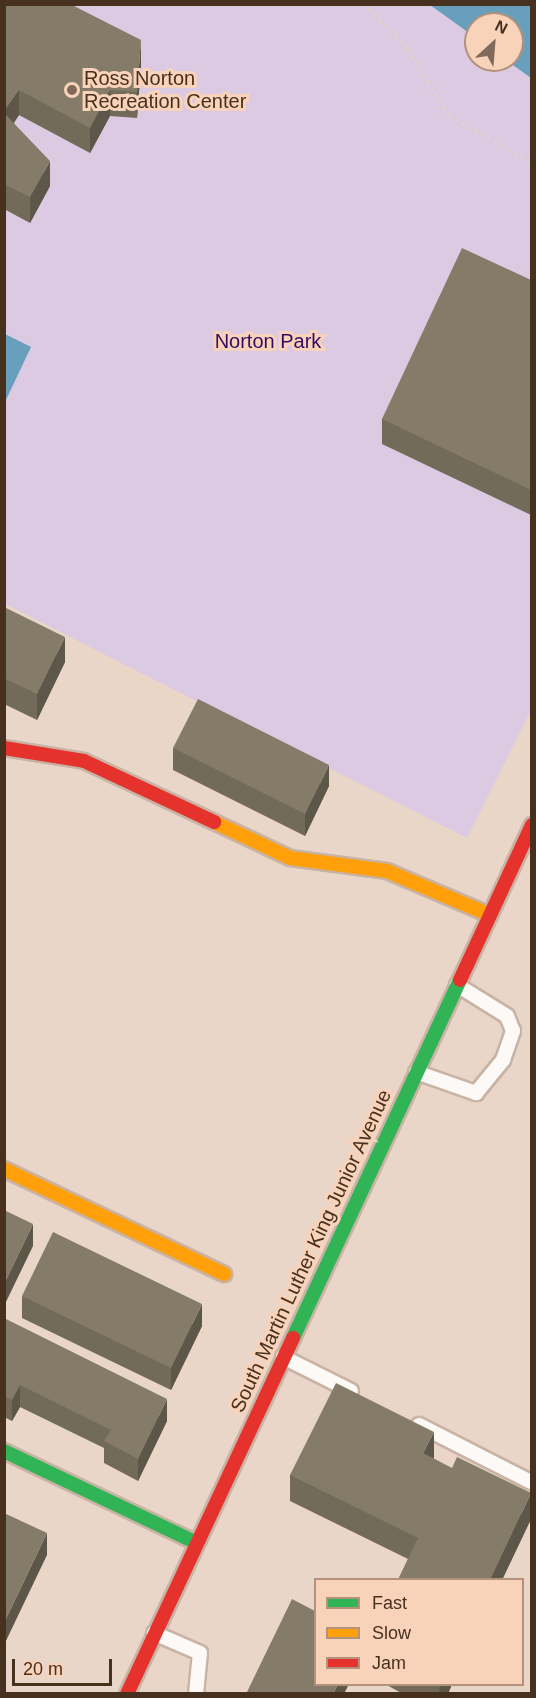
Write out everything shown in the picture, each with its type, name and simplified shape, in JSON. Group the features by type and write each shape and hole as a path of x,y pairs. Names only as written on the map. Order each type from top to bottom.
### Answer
{"street":[{"path":"4,748 84,761 290,858 387,871 490,915"},
{"name":"South Martin Luther King Junior Avenue","path":"127,1694 195,1542 531,828"},
{"path":"4,1169 224,1274"},
{"path":"4,1451 195,1542"}],"lane":[{"path":"416,1072 476,1093 503,1060 513,1031 507,1016 457,985"},
{"path":"283,1357 366,1399"},
{"path":"407,1420 531,1482"},
{"path":"154,1633 200,1653 196,1694"}],"path":[{"path":"364,4 408,49 449,116 531,163"}],"green space":[{"name":"Norton Park","path":"4,5 430,5 464,29 464,72 523,72 531,78 531,710 467,838 5,604"}],"water":[{"path":"430,5 531,5 531,78 523,72 524,12 464,12 464,29"},
{"path":"5,334 31,347 5,402"}],"building":[{"name":"Ross Norton Recreation Center","path":"4,4 70,4 141,40 137,92 110,90 90,128 19,90 4,111"},
{"path":"4,113 50,161 30,197 4,184"},
{"path":"462,248 531,280 531,490 382,419"},
{"path":"4,607 65,637 37,694 4,678"},
{"path":"198,699 329,765 305,814 173,748"},
{"path":"4,1210 33,1224 5,1282 4,1282"},
{"path":"53,1232 202,1304 171,1368 22,1296"},
{"path":"6,1319 167,1399 138,1459 104,1441 111,1430 20,1385 12,1400 4,1396 4,1322"},
{"path":"336,1383 434,1432 423,1453 452,1468 457,1457 531,1493 491,1578 399,1578 418,1538 290,1475"},
{"path":"4,1513 47,1533 4,1623"},
{"path":"292,1599 314,1610 314,1686 337,1686 333,1694 246,1694"}],"traffic: fast":[{"path":"293,1338 460,980"},
{"path":"4,1451 195,1542"}],"traffic: slow":[{"path":"214,822 290,858 387,871 490,915"},
{"path":"4,1169 224,1274"}],"traffic: jam":[{"path":"4,748 84,761 214,822"},
{"path":"460,980 532,825"},
{"path":"127,1694 293,1338"}],"place":[{"name":"Ross Norton Recreation Center","path":"72,90"}]}
